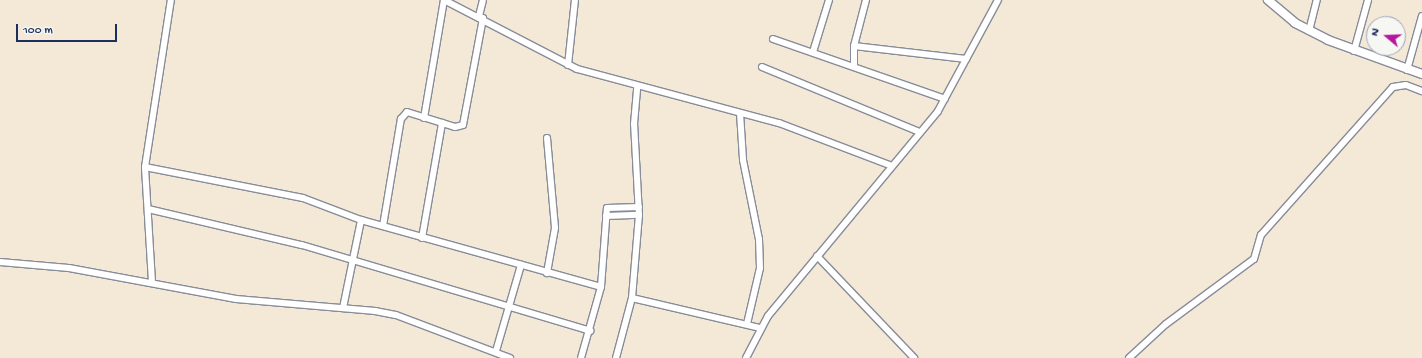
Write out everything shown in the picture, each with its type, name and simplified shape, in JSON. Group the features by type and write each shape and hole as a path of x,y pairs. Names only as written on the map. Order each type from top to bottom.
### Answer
{"street":[{"path":"152,282 145,167 171,0"},
{"path":"424,118 444,0 481,17 568,65 637,86 779,123 892,166"},
{"path":"383,226 401,119 407,112 459,128 465,122 483,0"},
{"path":"568,65 575,0"},
{"path":"813,52 829,0"},
{"path":"854,66 854,46 866,0"},
{"path":"746,358 760,328 817,256 920,132 945,98 998,0"},
{"path":"1268,0 1309,31 1354,51 1422,74"},
{"path":"1309,31 1317,0"},
{"path":"1354,51 1368,0"},
{"path":"1407,70 1422,16"},
{"path":"773,39 945,98"},
{"path":"854,46 966,60"},
{"path":"762,67 920,132"},
{"path":"1129,358 1166,324 1254,259 1261,235 1393,87 1406,85 1422,91"},
{"path":"616,358 632,298 639,215 634,124 637,86"},
{"path":"740,113 743,160 759,239 760,268 747,324"},
{"path":"422,238 442,124"},
{"path":"547,138 555,228 547,272"},
{"path":"145,167 303,198 360,220 601,287"},
{"path":"582,358 601,287 606,216 609,208 639,207"},
{"path":"148,209 353,259 508,308 590,331"},
{"path":"606,216 639,215"},
{"path":"343,308 360,220"},
{"path":"817,256 914,358"},
{"path":"0,262 69,268 152,282 236,300 343,308 396,315 496,351 510,358"},
{"path":"496,351 521,266"},
{"path":"632,298 760,328"}]}
